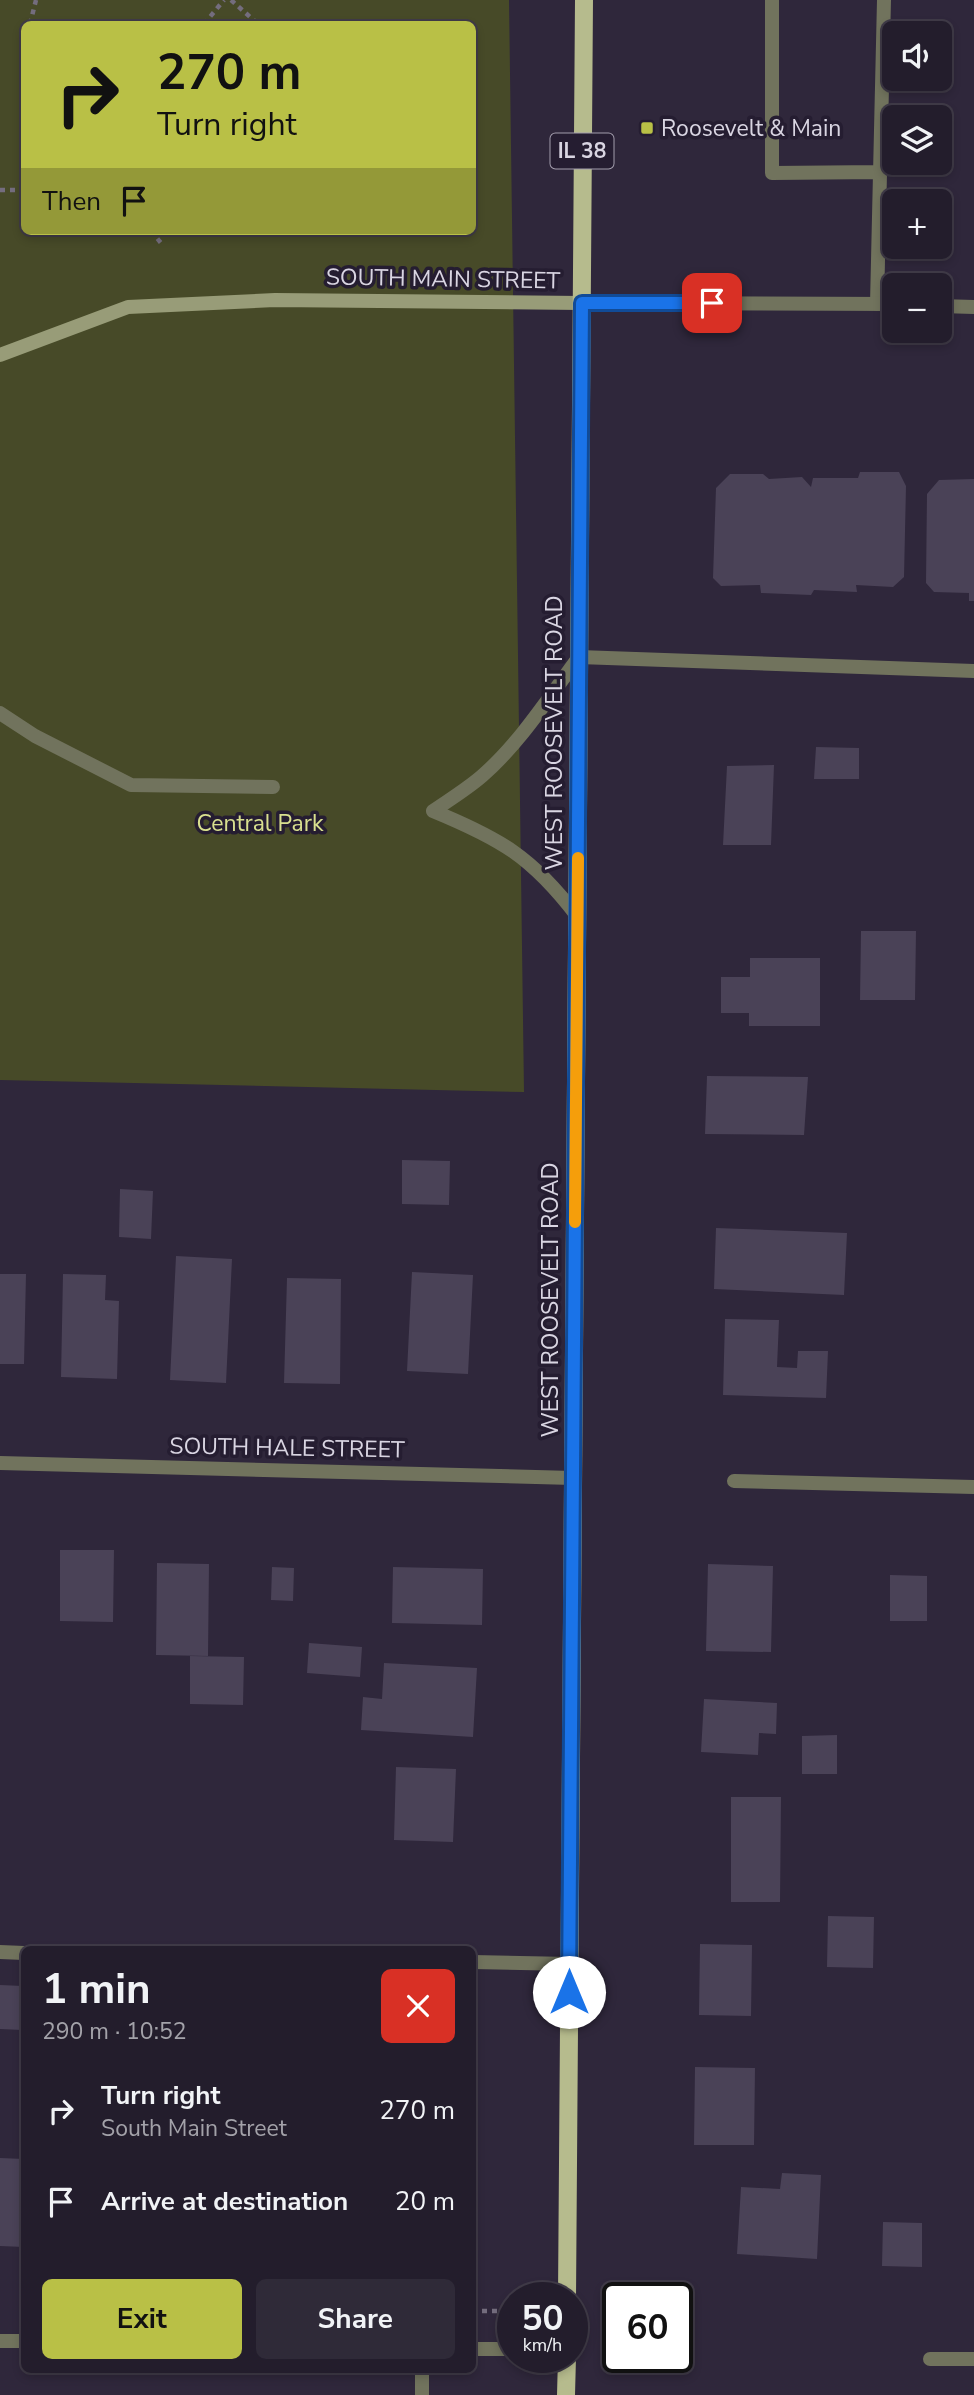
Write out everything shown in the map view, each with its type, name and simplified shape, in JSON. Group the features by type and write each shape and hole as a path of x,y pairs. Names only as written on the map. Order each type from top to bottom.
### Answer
{"main road":[{"name":"IL 38","path":"582,303 584,0"},
{"name":"WEST ROOSEVELT ROAD","path":"567,2282 582,303"},
{"path":"566,2395 567,2373"}],"street":[{"path":"772,0 772,173 880,172"},
{"path":"877,304 884,0"},
{"name":"SOUTH MAIN STREET","path":"0,355 128,307 275,300 882,304"},
{"path":"952,306 974,307"},
{"path":"577,916 556,888 509,846 475,828 433,811 482,776 496,762 549,699 579,657 974,671"},
{"path":"0,713 35,736 131,785 273,787"},
{"name":"SOUTH HALE STREET","path":"0,1463 573,1478"},
{"path":"734,1481 974,1487"},
{"path":"0,1952 21,1953"},
{"path":"476,1962 570,1964"},
{"path":"0,2341 21,2341"},
{"path":"476,2349 497,2349"},
{"path":"930,2358 974,2359"},
{"path":"422,2373 422,2395"}],"path":[{"path":"31,21 36,0"},
{"path":"206,21 224,0"},
{"path":"231,0 255,21"},
{"path":"476,187 481,186"},
{"path":"0,190 21,190"},
{"path":"154,235 161,243"},
{"path":"476,2311 497,2311"}],"green space":[{"name":"Central Park","path":"0,0 509,0 524,1092 0,1080"}],"building":[{"path":"860,472 899,472 906,486 904,577 893,587 856,585 857,592 814,590 811,595 761,593 760,585 721,586 713,578 716,488 730,474 763,474 769,479 802,477 811,487 813,478 858,478"},
{"path":"974,479 974,601 969,601 969,593 934,592 926,583 927,494 939,480"},
{"path":"816,747 859,748 859,779 814,779"},
{"path":"774,765 771,845 723,845 727,766"},
{"path":"861,931 916,931 915,1000 860,1000"},
{"path":"750,958 820,958 820,1026 749,1026 749,1013 721,1013 721,977 750,977"},
{"path":"707,1076 808,1077 804,1135 705,1134"},
{"path":"402,1160 450,1161 449,1205 402,1204"},
{"path":"120,1189 153,1191 151,1239 119,1237"},
{"path":"716,1228 847,1233 844,1295 714,1289"},
{"path":"176,1256 232,1259 226,1383 170,1380"},
{"path":"412,1272 473,1275 468,1374 407,1371"},
{"path":"0,1274 26,1274 24,1364 0,1364"},
{"path":"63,1274 106,1275 105,1300 119,1301 117,1379 61,1377"},
{"path":"287,1278 341,1279 340,1384 284,1383"},
{"path":"725,1319 779,1320 777,1367 797,1368 798,1351 828,1351 826,1398 723,1395"},
{"path":"60,1550 114,1550 113,1622 60,1621"},
{"path":"157,1563 209,1564 208,1656 156,1655"},
{"path":"708,1564 773,1566 771,1652 706,1651"},
{"path":"272,1567 294,1568 293,1601 271,1600"},
{"path":"393,1567 483,1569 482,1625 392,1623"},
{"path":"890,1575 927,1576 927,1621 890,1621"},
{"path":"309,1643 362,1647 360,1677 307,1673"},
{"path":"190,1656 244,1657 243,1705 190,1704"},
{"path":"384,1663 477,1668 473,1737 361,1730 363,1697 382,1699"},
{"path":"704,1699 777,1703 776,1734 759,1733 758,1755 701,1752"},
{"path":"837,1735 837,1774 802,1774 802,1736"},
{"path":"396,1767 456,1769 453,1842 394,1840"},
{"path":"731,1797 781,1797 780,1902 731,1902"},
{"path":"828,1916 874,1917 873,1968 827,1967"},
{"path":"700,1944 752,1945 751,2016 699,2015"},
{"path":"0,1985 21,1986 21,2030 0,2029"},
{"path":"695,2067 755,2068 754,2145 694,2145"},
{"path":"0,2158 21,2159 21,2247 0,2246"},
{"path":"782,2173 821,2175 817,2259 737,2254 741,2187 780,2189"},
{"path":"883,2222 922,2223 922,2267 882,2266"}],"slow traffic":[{"path":"575,1222 578,858"}],"place":[{"name":"Roosevelt & Main","path":"647,128"}],"route":[{"path":"569,1992 582,303 712,303"}]}
